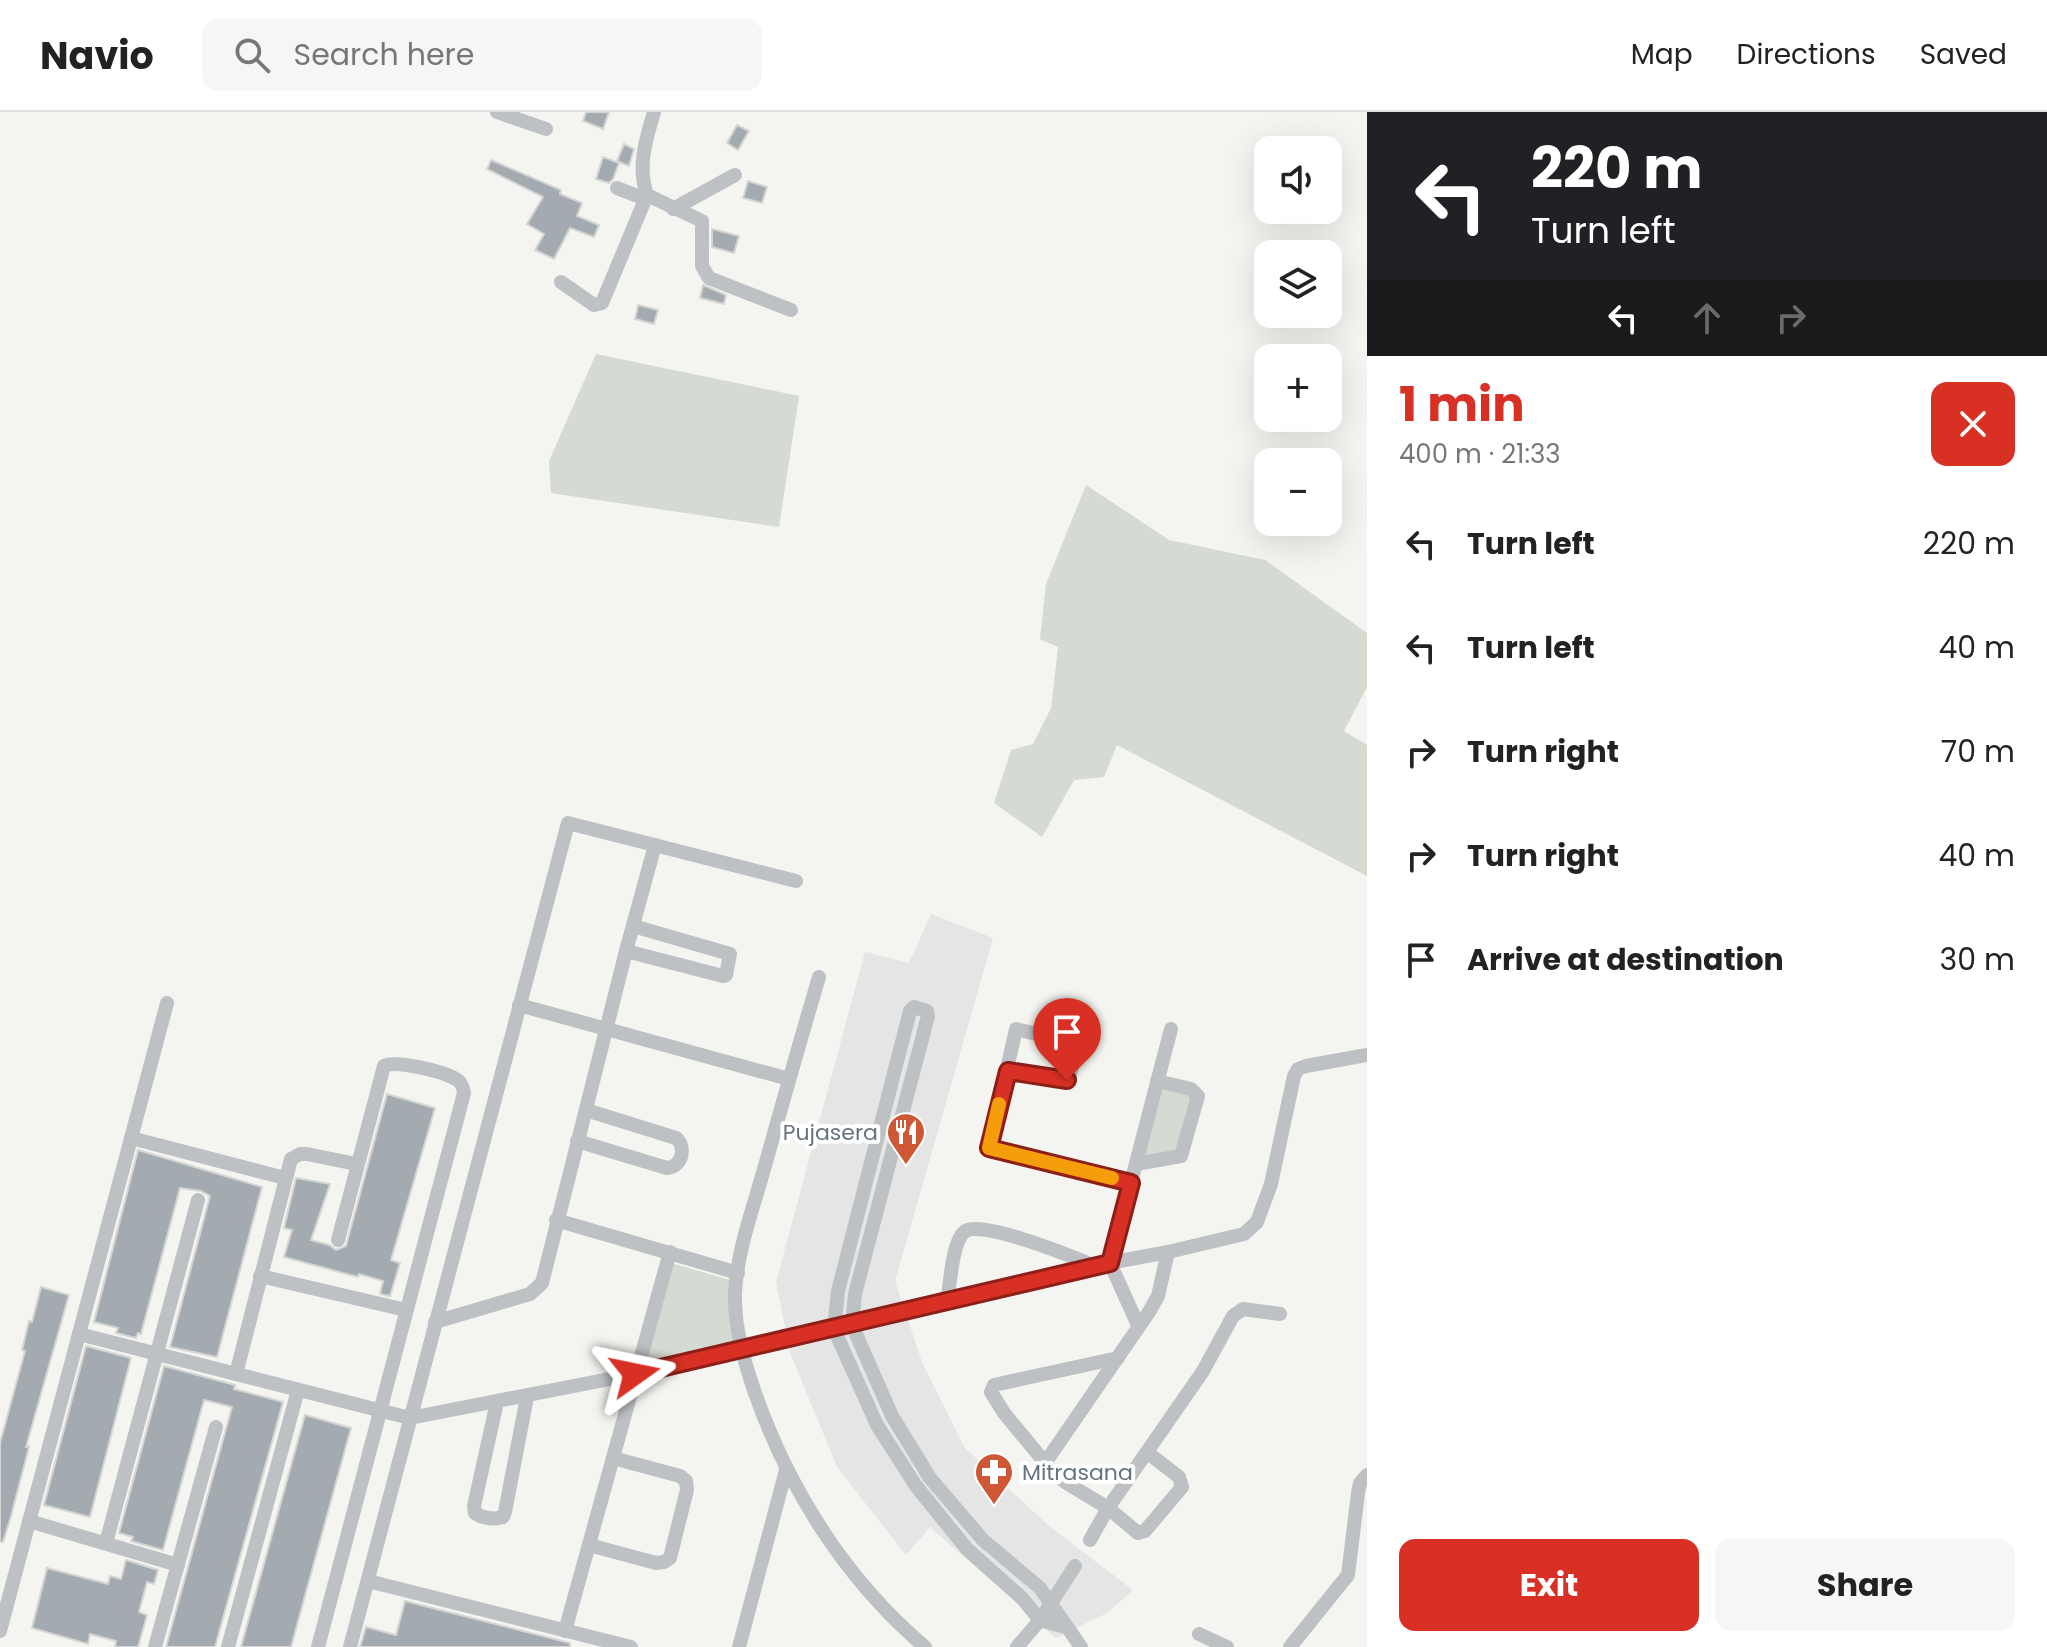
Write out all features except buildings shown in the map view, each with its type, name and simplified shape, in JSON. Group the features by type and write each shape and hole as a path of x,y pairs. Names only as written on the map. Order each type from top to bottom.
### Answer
{"street":[{"path":"497,112 546,129"},
{"path":"561,282 594,305 602,303 646,197 643,153 654,112"},
{"path":"673,209 735,175"},
{"path":"617,188 698,217 702,221 702,266 709,278 791,310"},
{"path":"350,1647 568,823 796,881"},
{"path":"435,1322 537,1290 542,1283 655,845"},
{"path":"626,951 726,975 730,954 633,926"},
{"path":"819,977 738,1273 735,1295 741,1351 786,1470 842,1558 893,1621 925,1647"},
{"path":"0,1631 167,1003"},
{"path":"519,1005 789,1079"},
{"path":"1065,1627 1040,1620 1022,1598 967,1549 916,1486 877,1425 834,1329 838,1291 910,1011 914,1007 927,1011 928,1016 855,1294 852,1325 892,1416 930,1478 983,1540 1040,1588 1081,1647"},
{"path":"1008,1071 1067,1080 1078,1044 1016,1029 989,1148 1131,1183"},
{"path":"1138,1325 1110,1263 1171,1029"},
{"path":"79,1334 410,1418 635,1374 947,1303 1093,1266 1244,1234 1257,1222 1271,1184 1294,1076 1306,1066 1367,1055"},
{"path":"318,1647 464,1093 463,1085 455,1078 396,1063 384,1066 338,1240"},
{"path":"1136,1164 1181,1156 1189,1133 1198,1096 1196,1091 1157,1081"},
{"path":"577,1141 667,1168 678,1163 683,1149 682,1142 676,1138 586,1110"},
{"path":"131,1138 285,1178"},
{"path":"236,1374 291,1159 300,1154 356,1164"},
{"path":"106,1543 198,1200"},
{"path":"556,1220 738,1273"},
{"path":"947,1303 956,1248 961,1234 968,1228 1027,1241 1093,1266"},
{"path":"565,1631 670,1252"},
{"path":"1045,1463 1158,1296 1168,1252"},
{"path":"260,1276 406,1310"},
{"path":"1090,1540 1108,1508 1203,1371 1233,1316 1243,1309 1280,1314"},
{"path":"1118,1358 994,1385 991,1392 1045,1463 1065,1482 1108,1508 1138,1533 1143,1533 1182,1487 1179,1477 1148,1453"},
{"path":"228,1647 298,1390"},
{"path":"497,1402 474,1506 479,1516 497,1519 503,1517 505,1512 527,1397"},
{"path":"155,1647 216,1427"},
{"path":"589,1545 656,1563 670,1558 687,1490 686,1481 680,1476 613,1458"},
{"path":"739,1647 786,1470"},
{"path":"1290,1647 1348,1575 1358,1493 1360,1483 1367,1475"},
{"path":"29,1521 178,1565"},
{"path":"1017,1647 1040,1620 1075,1566"},
{"path":"368,1581 631,1647"},
{"path":"1199,1634 1227,1647"}],"shaded area":[{"path":"596,354 799,396 779,527 551,493 549,461"},
{"path":"1086,485 1169,540 1265,560 1367,633 1367,687 1344,731 1367,745 1367,876 1117,745 1104,777 1074,780 1042,837 994,803 1011,750 1033,744 1051,708 1058,647 1040,639 1046,584"},
{"path":"931,914 993,938 895,1281 922,1362 964,1447 1049,1526 1133,1590 1107,1613 1056,1638 930,1527 906,1555 837,1467 791,1355 776,1282 865,952 909,963"},
{"path":"1159,1085 1195,1095 1180,1154 1139,1161"},
{"path":"671,1263 734,1281 738,1348 639,1372"}],"slow traffic":[{"path":"999,1104 989,1148 1112,1178"}],"place":[{"name":"Pujasera","path":"906,1166"},
{"name":"Mitrasana","path":"994,1506"}],"route":[{"path":"635,1374 1110,1263 1131,1183 989,1148 1008,1071 1067,1080"}]}
